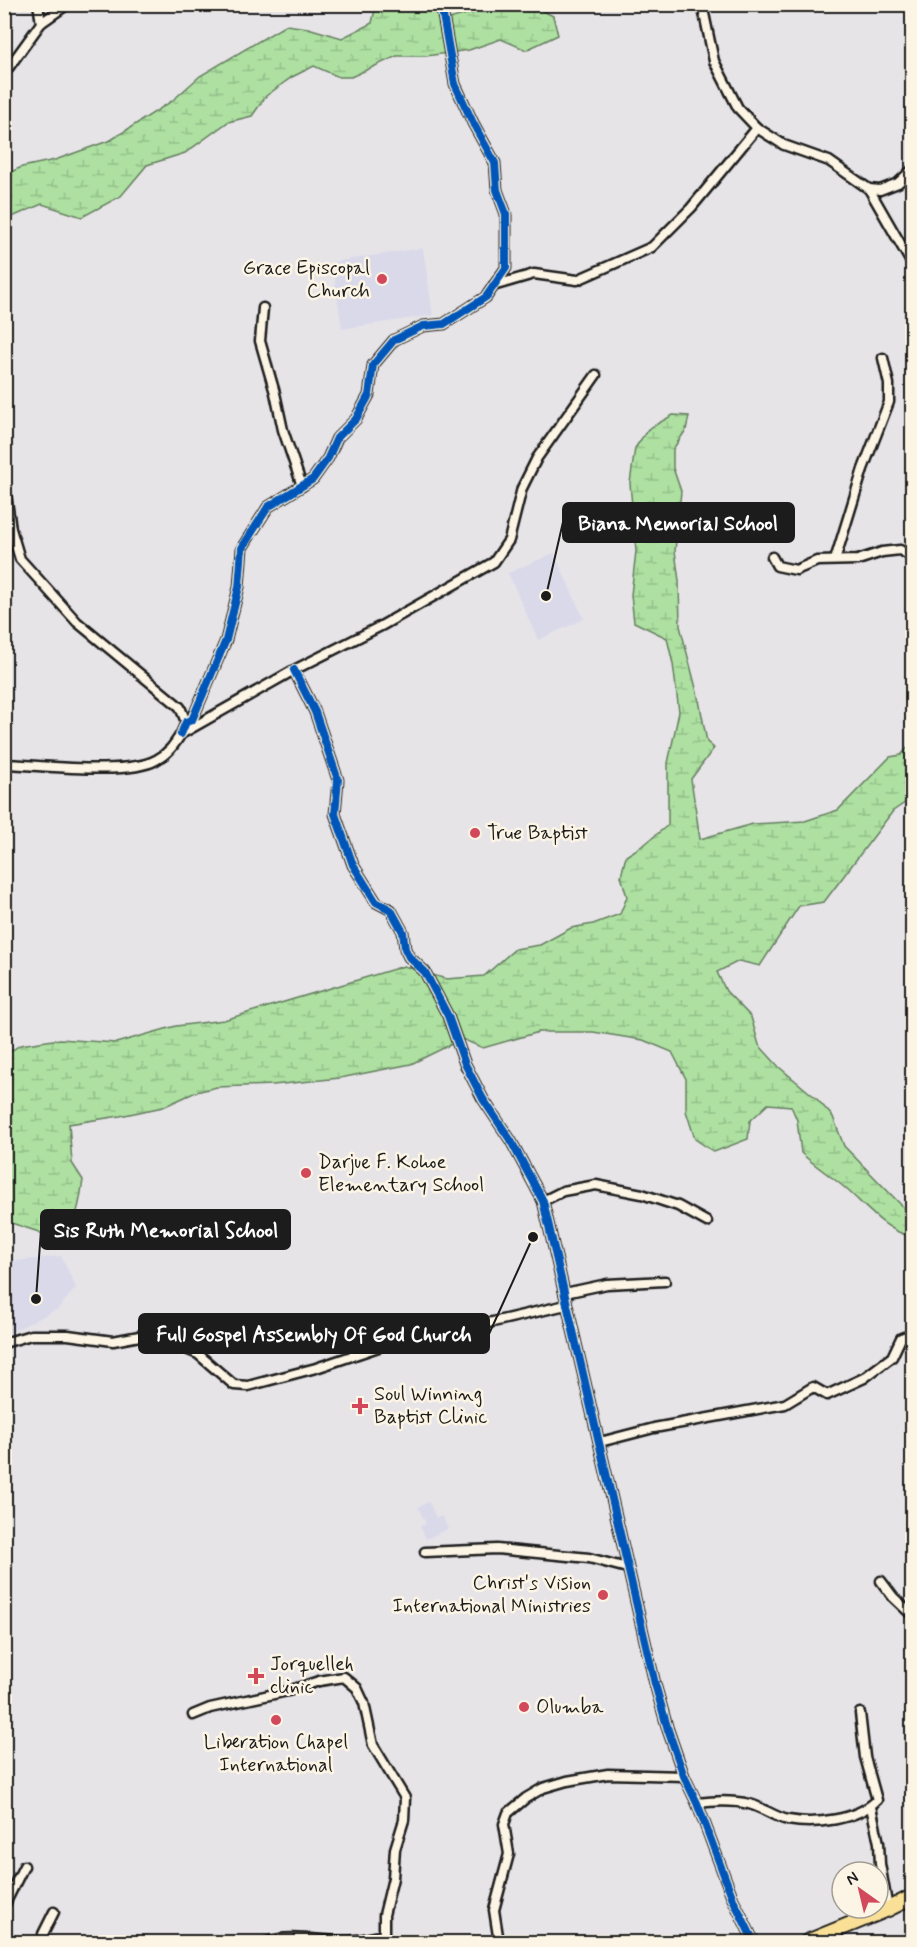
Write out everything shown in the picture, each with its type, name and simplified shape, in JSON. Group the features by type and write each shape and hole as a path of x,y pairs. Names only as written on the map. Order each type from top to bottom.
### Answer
{"highway":[{"path":"890,1908 912,1897"},
{"path":"807,1942 861,1920"}],"street":[{"path":"38,4 41,23"},
{"path":"4,74 41,23 68,4"},
{"path":"186,722 192,720 226,639 239,587 242,548 268,507 313,479 328,458 337,438 356,419 369,395 373,365 394,340 423,326 444,324 467,307 486,297 506,268 506,214 497,190 495,163 454,84 441,4"},
{"path":"702,4 714,61 738,108 757,128 784,145 829,161 869,189 912,264"},
{"path":"494,286 534,274 577,280 652,247 691,208 757,128"},
{"path":"869,189 880,190 897,183 912,170"},
{"path":"263,308 260,341 283,430 302,486"},
{"path":"835,560 863,469 889,402 889,384 883,358"},
{"path":"181,734 494,562 509,540 522,488 537,458 596,375"},
{"path":"4,480 11,529 20,559 77,622 180,707 186,722 172,749 155,762 124,769 4,764"},
{"path":"772,557 777,566 796,570 817,561 858,560 882,552 900,550 912,557"},
{"path":"294,670 315,712 338,780 335,814 353,865 376,902 391,910 403,932 405,949 425,972 448,1016 465,1064 483,1099 511,1141 543,1201 627,1568 668,1730 733,1899 754,1942"},
{"path":"543,1201 563,1191 596,1185 642,1194 678,1206 707,1222"},
{"path":"565,1293 608,1284 665,1281"},
{"path":"4,1343 31,1335 68,1335 113,1341 150,1334 198,1354 234,1384 248,1386 316,1368 408,1337 494,1322 566,1305"},
{"path":"600,1442 654,1428 785,1404 813,1387 827,1395 864,1378 892,1357 901,1338 912,1334"},
{"path":"425,1552 497,1549 589,1558 627,1568"},
{"path":"881,1581 893,1597 912,1615"},
{"path":"193,1715 210,1708 344,1677 357,1688 364,1703 373,1745 405,1798 404,1821 395,1849 393,1878 384,1915 384,1935 363,1940 300,1939 267,1942"},
{"path":"697,1803 719,1800 750,1804 788,1820 815,1821 856,1814 871,1807 877,1800 865,1757 860,1713"},
{"path":"499,1942 494,1910 509,1854 504,1824 508,1813 543,1788 567,1781 608,1774 684,1776"},
{"path":"871,1807 879,1843 880,1860"},
{"path":"4,1906 24,1866"},
{"path":"45,1942 43,1934 54,1912"}],"shaded area":[{"path":"423,248 433,315 342,329 332,262"},
{"path":"554,553 584,619 538,640 508,573"},
{"path":"61,1256 76,1288 58,1309 5,1335 5,1262"},
{"path":"429,1502 436,1518 442,1516 448,1529 426,1539 420,1526 426,1524 418,1507"}],"green space":[{"path":"530,4 553,16 558,35 526,50 501,39 469,50 426,56 397,56 351,77 339,77 314,66 292,77 266,96 252,116 228,122 185,153 147,165 121,196 82,217 42,204 5,220 4,175 22,167 55,160 111,140 172,101 200,76 286,25 308,28 342,38 372,23 376,5 431,5 435,12 446,20 477,11 483,5"},
{"path":"673,415 689,416 686,430 673,449 673,468 681,491 675,551 679,581 680,626 707,742 714,748 691,779 700,839 753,824 805,821 838,810 890,757 901,755 912,743 912,798 893,811 824,902 799,906 760,966 739,961 717,972 726,991 751,1017 759,1045 779,1067 816,1098 833,1117 844,1146 912,1216 912,1237 884,1223 801,1153 797,1120 791,1106 768,1104 750,1121 748,1139 714,1152 695,1139 686,1111 686,1079 672,1052 643,1040 593,1032 539,1032 483,1048 462,1039 411,1064 340,1078 273,1085 217,1087 196,1092 163,1107 69,1124 72,1163 83,1180 76,1216 68,1230 53,1242 39,1232 5,1221 4,1056 20,1045 60,1039 116,1043 176,1026 224,1020 404,966 446,979 484,976 515,949 540,945 571,928 593,924 620,914 627,897 621,876 626,856 668,825 668,763 679,712 667,638 634,622 631,595 636,551 630,483 635,448 648,429"}],"cycle path":[{"path":"181,734 186,722 192,720 226,640 239,587 242,548 268,507 313,479 328,458 337,438 356,419 369,395 373,365 394,340 423,326 444,324 486,297 506,268 506,214 497,190 495,163 455,84 441,4"},
{"path":"294,670 315,712 338,780 335,814 353,865 376,902 391,910 403,932 405,949 409,957 425,972 448,1016 465,1064 483,1099 511,1141 543,1201 655,1684 668,1730 733,1899 754,1942"}],"place":[{"name":"Grace Episcopal Church","path":"382,279"},
{"name":"Biana Memorial School","path":"546,596"},
{"name":"True Baptist","path":"475,833"},
{"name":"Darjue F. Kohoe Elementary School","path":"306,1173"},
{"name":"Full Gospel Assembly Of God Church","path":"533,1237"},
{"name":"Sis Ruth Memorial School","path":"36,1299"},
{"name":"Soul Winning Baptist Clinic","path":"360,1406"},
{"name":"Christ's Vision International Ministries","path":"603,1595"},
{"name":"Jorquelleh clinic","path":"256,1676"},
{"name":"Olumba","path":"524,1707"},
{"name":"Liberation Chapel International","path":"276,1720"}]}
